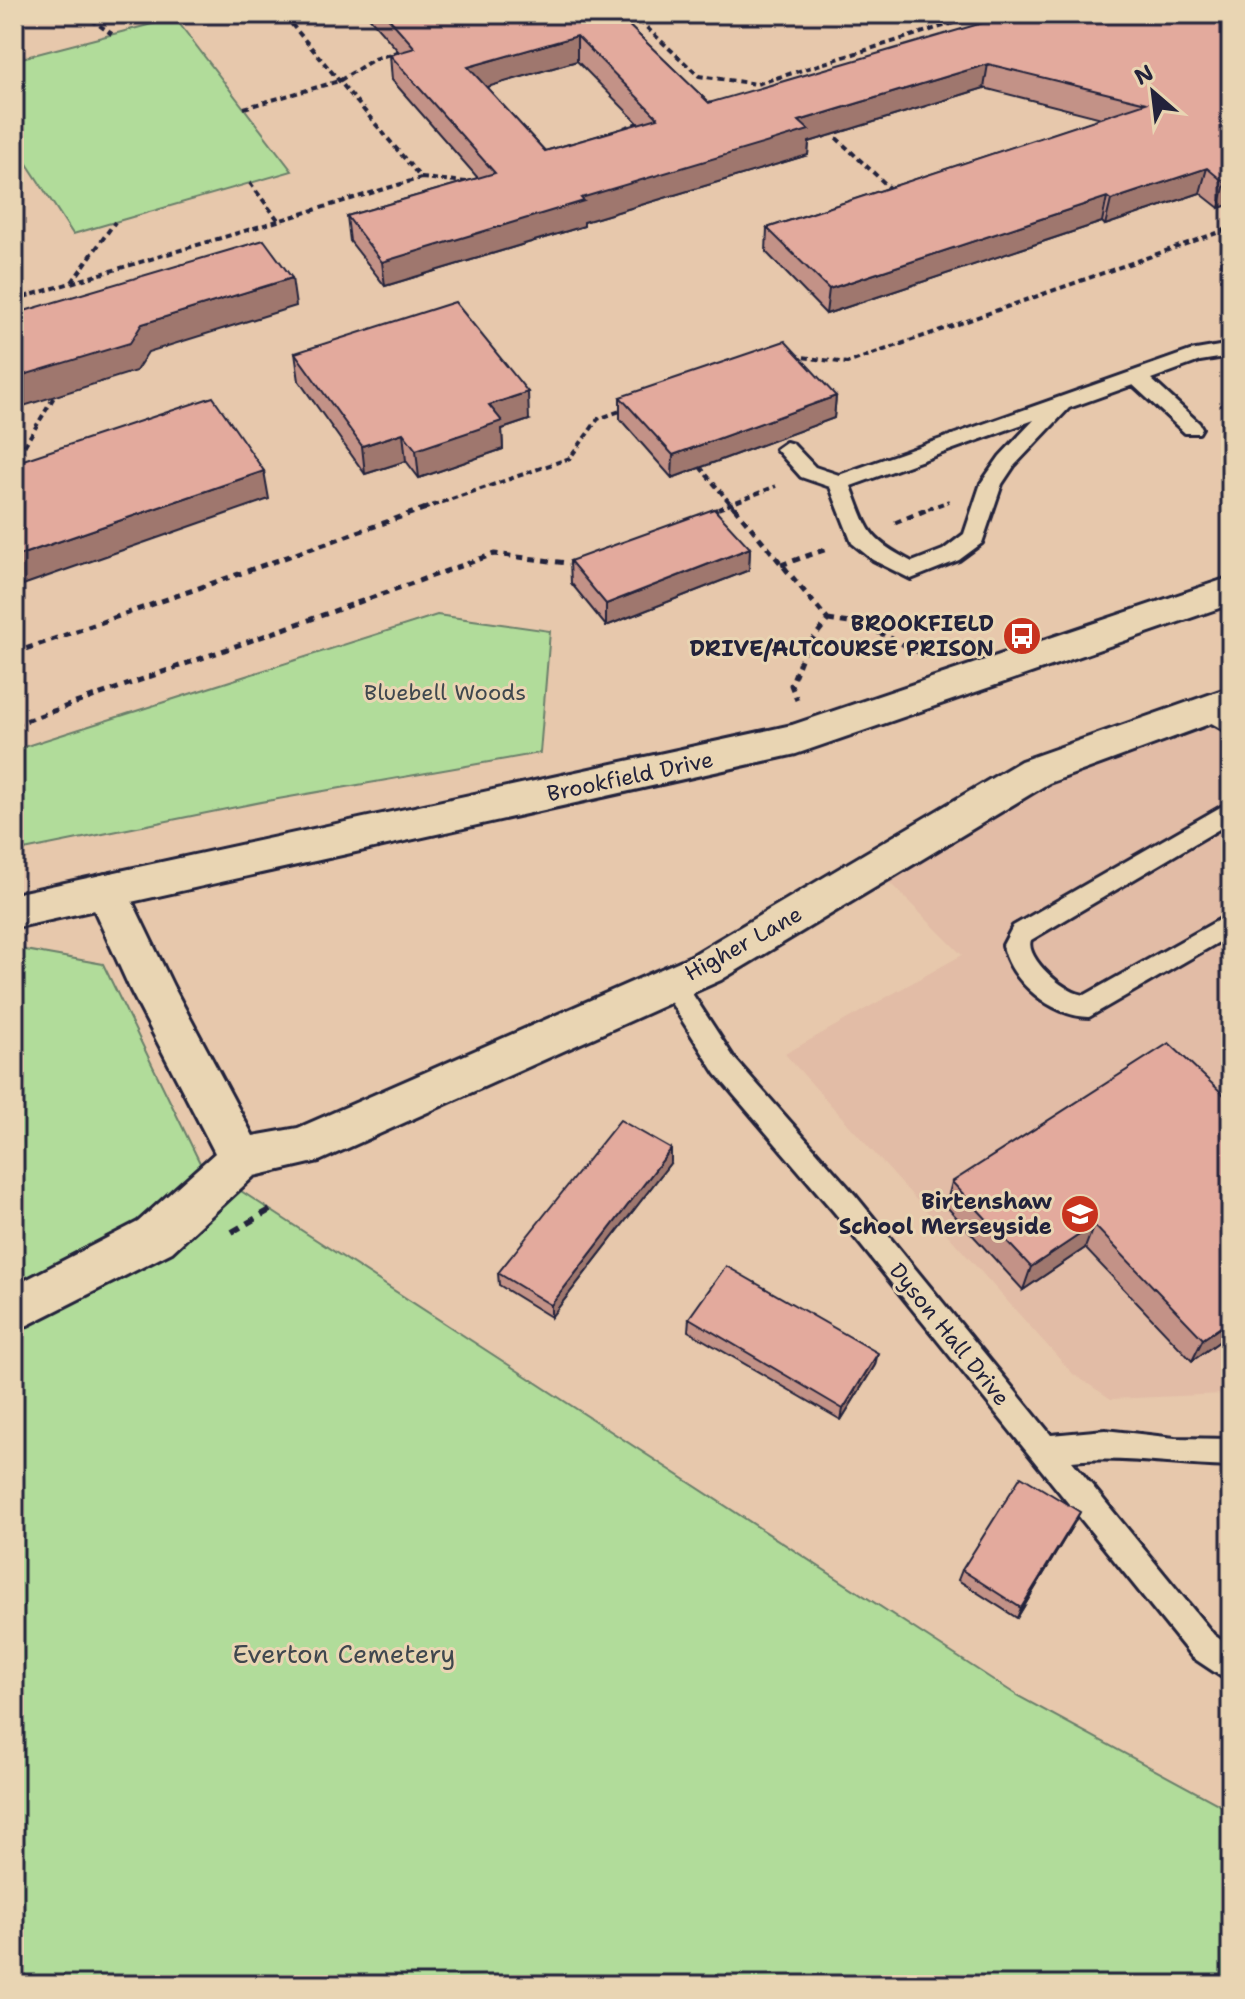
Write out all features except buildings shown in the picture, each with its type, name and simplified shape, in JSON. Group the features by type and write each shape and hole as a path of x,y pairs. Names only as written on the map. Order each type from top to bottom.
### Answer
{"street":[{"name":"Brookfield Drive","path":"14,911 810,734 1231,590"},
{"name":"Higher Lane","path":"241,1158 303,1147 706,968 1035,772 1222,712"},
{"path":"14,1310 155,1237 241,1158 153,991 106,890"}],"lane":[{"path":"786,449 808,472 839,483 1059,407 1197,355 1231,350"},
{"path":"1138,378 1192,428"},
{"path":"839,483 860,538 881,555 911,571 951,555 974,538 992,483 1007,461 1059,407"},
{"path":"1231,810 1022,933 1016,945 1018,958 1053,994 1075,1006 1089,1006 1231,923"},
{"name":"Dyson Hall Drive","path":"671,982 725,1066 845,1204 1203,1646 1231,1667"},
{"path":"1044,1450 1105,1444 1175,1452 1231,1453"}],"path":[{"path":"83,14 112,34"},
{"path":"177,21 204,14"},
{"path":"283,14 421,178"},
{"path":"632,14 699,76 757,84 982,14"},
{"path":"244,108 339,81 374,59 414,47"},
{"path":"692,87 699,76"},
{"path":"772,79 783,89"},
{"path":"611,132 651,119"},
{"path":"828,131 896,193"},
{"path":"14,300 421,178 464,183 478,180"},
{"path":"250,183 279,221"},
{"path":"72,283 115,222"},
{"path":"789,355 847,363 1231,228"},
{"path":"14,463 54,397"},
{"path":"14,653 570,458 598,419 628,408"},
{"path":"700,467 828,620 864,625 918,649 961,682"},
{"path":"701,516 808,472"},
{"path":"14,725 494,554 571,565 586,560"},
{"path":"810,734 791,685 805,649 828,620"}],"shaded area":[{"name":"Birtenshaw School Merseyside","path":"1231,720 1231,1389 1224,1394 1111,1399 1073,1374 785,1054 962,955 886,879 1045,786"}],"green space":[{"path":"175,18 292,171 73,234 14,144 14,60"},
{"name":"Bluebell Woods","path":"437,615 550,631 540,753 261,802 14,852 14,750"},
{"name":"Everton Cemetery","path":"14,948 103,964 201,1165 1018,1696 1231,1811 1231,1985 14,1985"}],"place":[{"name":"BROOKFIELD DRIVE/ALTCOURSE PRISON","path":"1022,636"},
{"name":"Birtenshaw School Merseyside","path":"1080,1214"}]}
